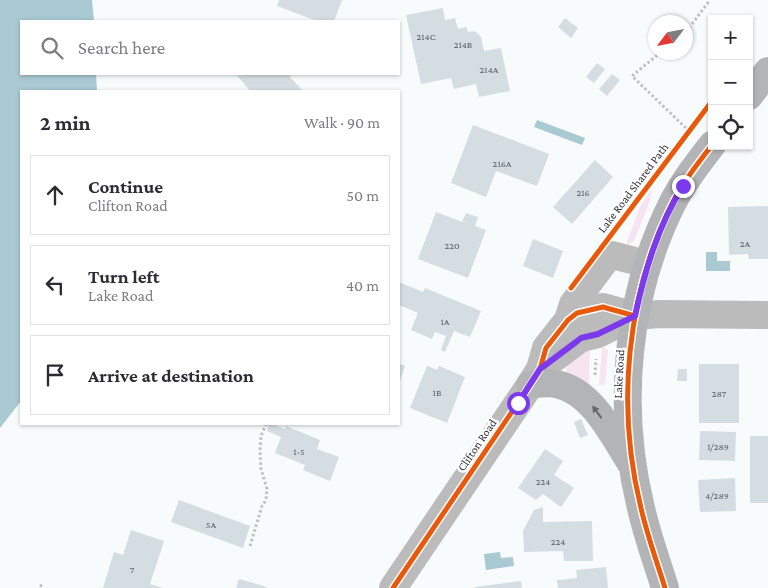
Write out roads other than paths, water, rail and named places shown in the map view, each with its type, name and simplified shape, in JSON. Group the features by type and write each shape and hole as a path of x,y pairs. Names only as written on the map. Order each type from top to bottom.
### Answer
{"main road":[{"path":"753,91 768,71"},
{"name":"Lake Road","path":"665,588 641,508 633,468 628,407 628,365 635,316 647,264 659,231 674,200 708,150"},
{"path":"535,377 558,385 585,398 594,407 633,468"}],"street":[{"path":"568,320 573,304 605,261 612,256 647,264"},
{"name":"Clifton Road","path":"393,588 535,377 546,348 568,320 577,313 603,307 635,316"},
{"path":"635,316 659,314 768,315"},
{"name":"Clifton Road","path":"535,377 581,338 598,334 635,316"}],"water":[{"path":"0,0 92,0 94,20 20,20 20,75 96,75 97,90 20,90 20,402 0,428"},
{"path":"537,120 585,138 582,145 534,127"},
{"path":"706,252 717,252 717,261 730,261 730,271 706,271"},
{"path":"500,552 501,558 513,557 514,566 486,570 484,554"}]}
